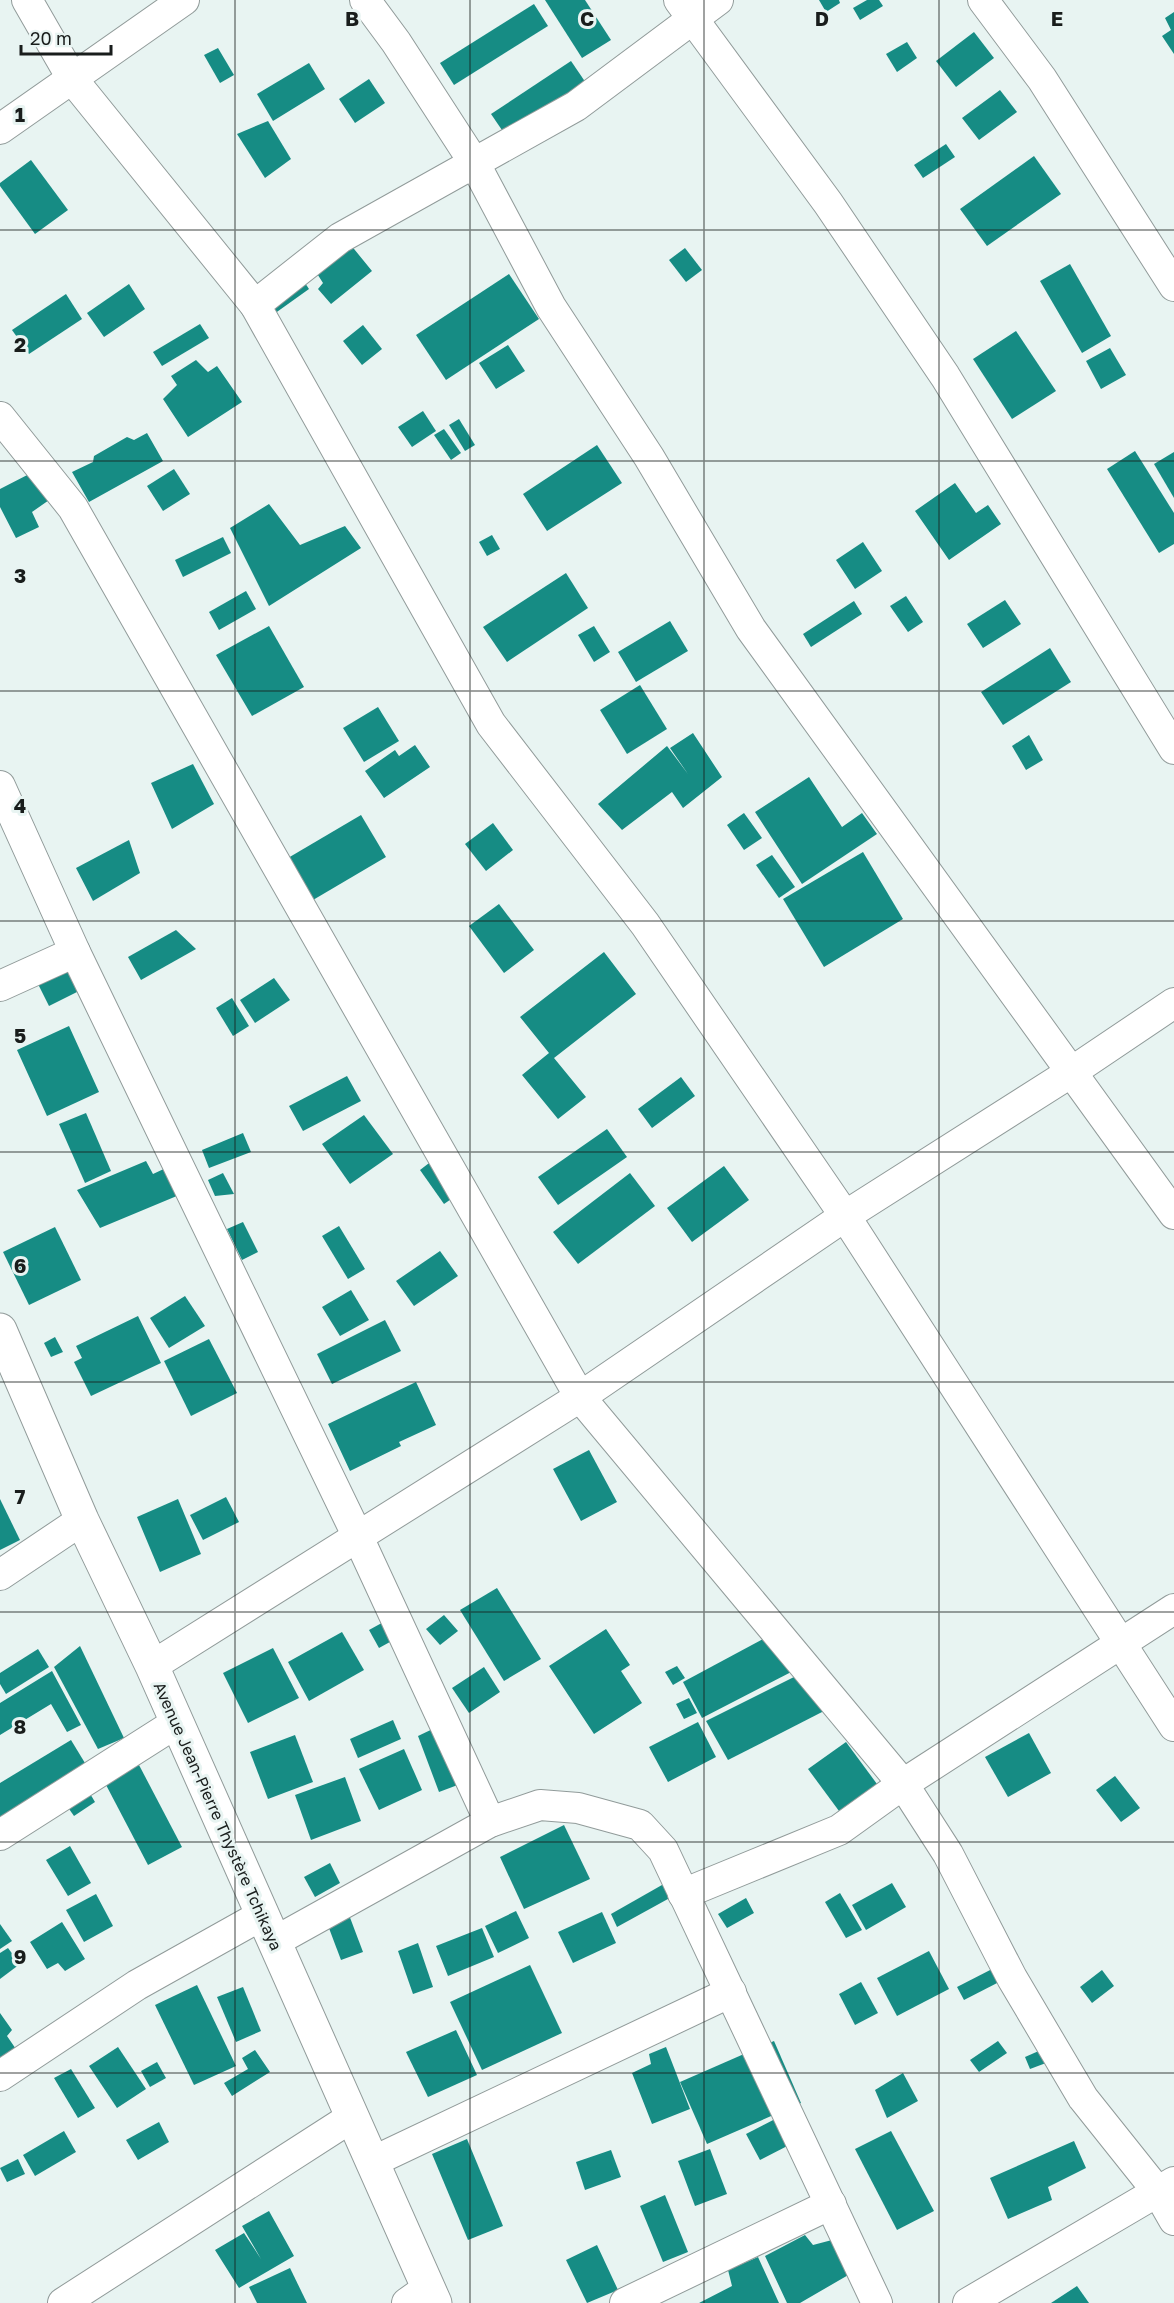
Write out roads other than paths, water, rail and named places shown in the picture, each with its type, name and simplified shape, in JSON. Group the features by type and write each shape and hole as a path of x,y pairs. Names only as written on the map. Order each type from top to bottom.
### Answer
{"street":[{"path":"27,0 73,80 255,304 491,724 645,924 844,1216 1174,1726"},
{"path":"0,129 184,0"},
{"path":"365,0 396,42 475,164 551,307 650,457 751,629 1174,1214"},
{"path":"255,304 340,238 576,106 685,9 718,0"},
{"path":"982,0 1042,79 1174,286"},
{"path":"685,9 828,203 945,376 1174,748"},
{"path":"0,417 73,508 580,1397 903,1784 948,1854 1012,1978 1083,2098 1166,2187 1174,2220"},
{"path":"0,786 75,952 358,1537 490,1822"},
{"path":"0,986 75,952"},
{"path":"152,1666 580,1397 844,1216 1071,1073 1174,1003"},
{"name":"Avenue Jean-Pierre Thystère Tchikaya","path":"0,1330 82,1520 152,1666 372,2162 423,2298"},
{"path":"0,1575 82,1520"},
{"path":"683,1894 839,1830 903,1784 1174,1609"},
{"path":"0,1835 176,1723"},
{"path":"0,2076 137,1985 268,1928 490,1822 540,1805 578,1808 640,1825 663,1850 877,2303"},
{"path":"372,2162 731,1992"},
{"path":"63,2303 352,2117"},
{"path":"968,2303 1166,2187"},
{"path":"625,2303 831,2204"}]}
